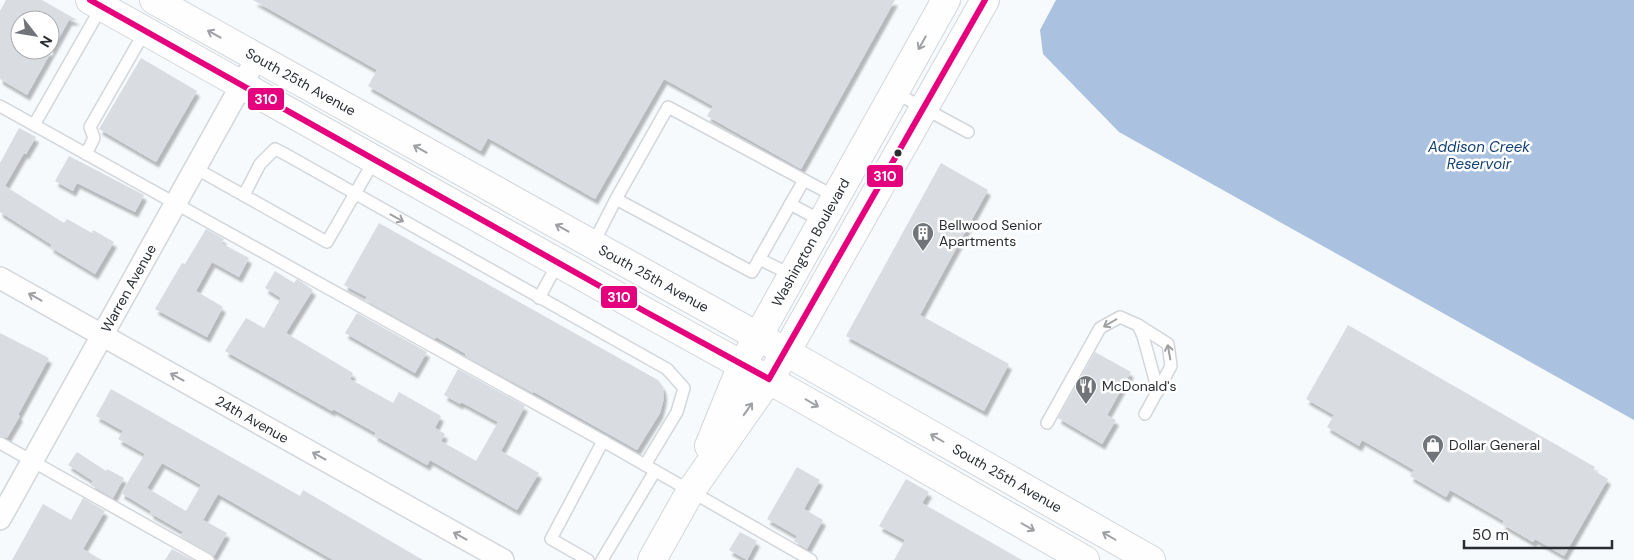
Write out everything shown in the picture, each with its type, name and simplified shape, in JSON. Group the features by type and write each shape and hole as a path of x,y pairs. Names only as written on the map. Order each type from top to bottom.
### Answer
{"main road":[{"name":"South 25th Avenue","path":"154,0 758,336 1139,557"},
{"name":"Washington Boulevard","path":"690,492 742,365 946,0"},
{"name":"Washington Boulevard","path":"652,560 690,492 769,380 786,352 985,0"},
{"path":"96,3 769,380 1085,560"}],"street":[{"name":"Warren Avenue","path":"0,518 257,57"},
{"name":"24th Avenue","path":"0,278 503,560"}],"lane":[{"path":"34,125 96,3"},
{"path":"86,154 94,138 90,126 145,31"},
{"path":"894,92 968,132"},
{"path":"0,106 603,441 811,560"},
{"path":"593,245 616,199 668,107 836,197"},
{"path":"244,195 260,164 275,149 667,369 684,388 676,412 650,468 602,560"},
{"path":"195,168 327,242 375,159"},
{"path":"616,199 752,272 804,180"},
{"path":"790,204 822,221"},
{"path":"759,259 792,275"},
{"path":"539,298 558,263"},
{"path":"1047,423 1100,328 1120,317 1138,324 1168,344 1171,366 1145,414"},
{"path":"1138,324 1158,392"},
{"path":"588,560 550,539 603,441"},
{"path":"0,443 208,560"}],"water":[{"name":"Addison Creek Reservoir","path":"1056,0 1634,0 1634,420 1119,132 1043,54 1040,30"}],"building":[{"path":"6,0 42,0 60,10 10,10 10,60 47,60 27,95 0,79 0,11"},
{"path":"253,0 895,0 801,169 707,116 713,106 664,79 595,199 488,138 481,151 368,86 377,70"},
{"path":"60,10 77,20 69,20 60,36"},
{"path":"141,58 197,91 156,162 99,129"},
{"path":"19,128 36,137 26,154 24,153 5,186 64,223 67,219 92,233 93,230 114,242 95,274 50,247 52,245 0,212 0,163"},
{"path":"69,156 144,195 135,212 77,183 73,191 55,181"},
{"name":"Bellwood Senior Apartments","path":"941,163 988,190 920,315 1009,364 984,411 846,336"},
{"path":"379,223 658,380 663,387 664,394 660,413 637,450 465,356 466,354 436,337 435,339 365,300 367,297 344,285"},
{"path":"206,229 224,239 221,243 249,258 239,277 212,262 196,291 223,307 207,337 155,309 182,263 185,264"},
{"path":"275,271 294,283 297,279 313,290 286,333 353,373 350,379 393,403 399,392 441,416 435,428 445,434 441,441 476,461 498,422 444,395 458,369 525,406 501,451 539,473 517,510 430,460 427,465 374,435 376,433 333,409 332,411 225,351 246,318 264,328 281,298 265,288"},
{"path":"357,313 427,352 415,373 345,333"},
{"path":"1348,325 1595,467 1593,470 1608,479 1564,556 1535,539 1533,542 1502,524 1504,521 1450,490 1446,497 1410,476 1414,470 1362,440 1359,446 1327,427 1334,415 1306,399"},
{"path":"0,333 49,358 7,438 0,436"},
{"name":"McDonald's","path":"1095,352 1131,372 1107,415 1116,420 1102,444 1058,418"},
{"path":"111,389 300,496 303,490 423,560 333,560 218,494 203,520 227,533 214,556 180,536 183,532 121,493 145,454 118,439 123,431 96,416","holes":["162,463 201,485 186,511 147,488"]},
{"path":"77,452 106,471 107,469 124,478 113,498 91,485 93,481 68,465"},
{"path":"797,467 820,480 804,509 823,520 807,549 794,541 797,536 767,519"},
{"path":"906,479 929,492 922,503 1022,560 894,560 905,540 879,526"},
{"path":"83,498 105,511 83,549 102,560 12,560 43,504 71,520"},
{"path":"740,532 757,541 747,560 729,550"},
{"path":"172,549 193,560 165,560"}],"transit line":[{"name":"310","path":"90,0 769,379 985,0"}],"place":[{"name":"Bellwood Senior Apartments","path":"923,252"},
{"name":"McDonald's","path":"1086,405"},
{"name":"Dollar General","path":"1433,464"}]}
